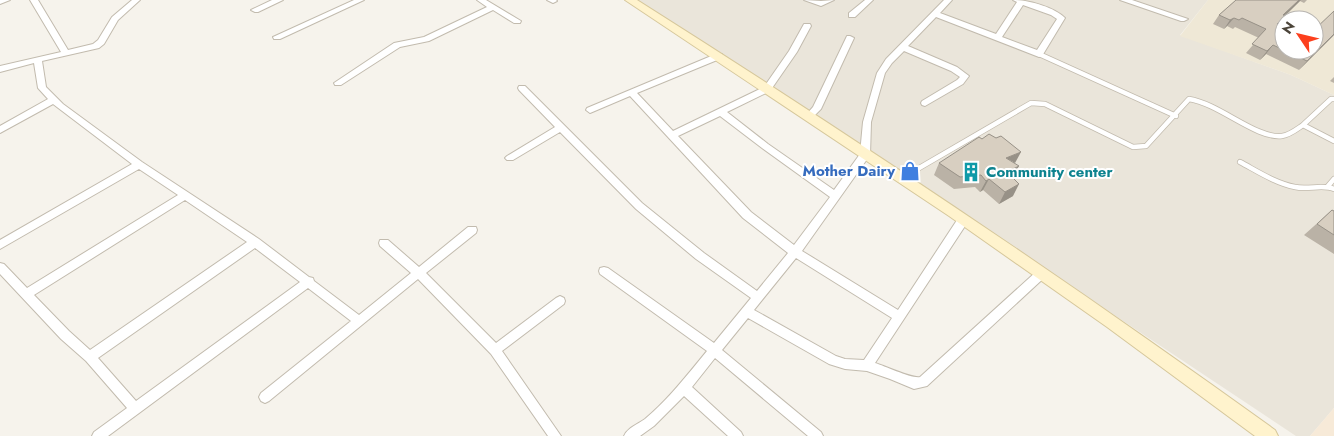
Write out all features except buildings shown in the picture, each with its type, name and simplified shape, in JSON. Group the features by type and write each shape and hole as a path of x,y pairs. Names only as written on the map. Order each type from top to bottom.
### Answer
{"street":[{"path":"0,2 6,0"},
{"path":"34,0 66,53"},
{"path":"0,69 96,46 115,18 136,0"},
{"path":"255,10 279,0"},
{"path":"277,37 360,0"},
{"path":"630,0 719,56 963,220 1269,436"},
{"path":"808,0 821,4 830,0"},
{"path":"852,15 869,0"},
{"path":"630,436 650,422 684,388 795,252 836,196 865,154 868,122 881,73 902,47 948,0"},
{"path":"934,13 998,38 1039,54 1061,18 1054,13 1020,0 998,38"},
{"path":"1124,0 1184,20"},
{"path":"338,83 397,45 426,39 488,3 517,21"},
{"path":"671,136 767,89 793,52 807,26"},
{"path":"808,116 817,109 850,38"},
{"path":"902,47 954,69 964,76 960,82 925,103"},
{"path":"590,110 719,56"},
{"path":"38,60 42,88 54,100 139,164 256,242 359,321"},
{"path":"522,88 639,206 700,256 757,297"},
{"path":"632,93 747,215 795,252 899,316"},
{"path":"0,130 54,100"},
{"path":"721,112 765,146 836,196"},
{"path":"510,158 561,127"},
{"path":"0,245 139,164"},
{"path":"26,295 185,195"},
{"path":"867,366 963,220"},
{"path":"265,397 472,230"},
{"path":"90,357 256,242"},
{"path":"384,243 419,273 495,350 556,436"},
{"path":"0,267 90,357 136,408"},
{"path":"604,271 714,350 817,436"},
{"path":"746,310 833,360 845,364 867,366 893,374 914,384 923,382 1040,274"},
{"path":"98,436 309,281"},
{"path":"495,350 560,301"},
{"path":"684,388 736,436"}],"lane":[{"path":"1039,54 1176,116"},
{"path":"901,178 1031,102 1045,104 1133,147 1141,148 1146,146 1190,99 1196,99 1265,133 1276,136 1289,134 1331,99 1334,99"},
{"path":"1303,124 1334,141"},
{"path":"1240,162 1291,188 1314,190 1328,186 1334,179"},
{"path":"1328,186 1334,189"}],"shaded area":[{"path":"633,0 1208,0 1180,35 1291,75 1334,95 1334,408 1310,436 1296,436 884,162"},
{"path":"1208,0 1334,0 1334,95 1291,75 1180,36"},
{"path":"1334,408 1334,436 1310,436"}],"place":[{"name":"Mother Dairy","path":"910,171"},
{"name":"Community center","path":"971,172"}]}
